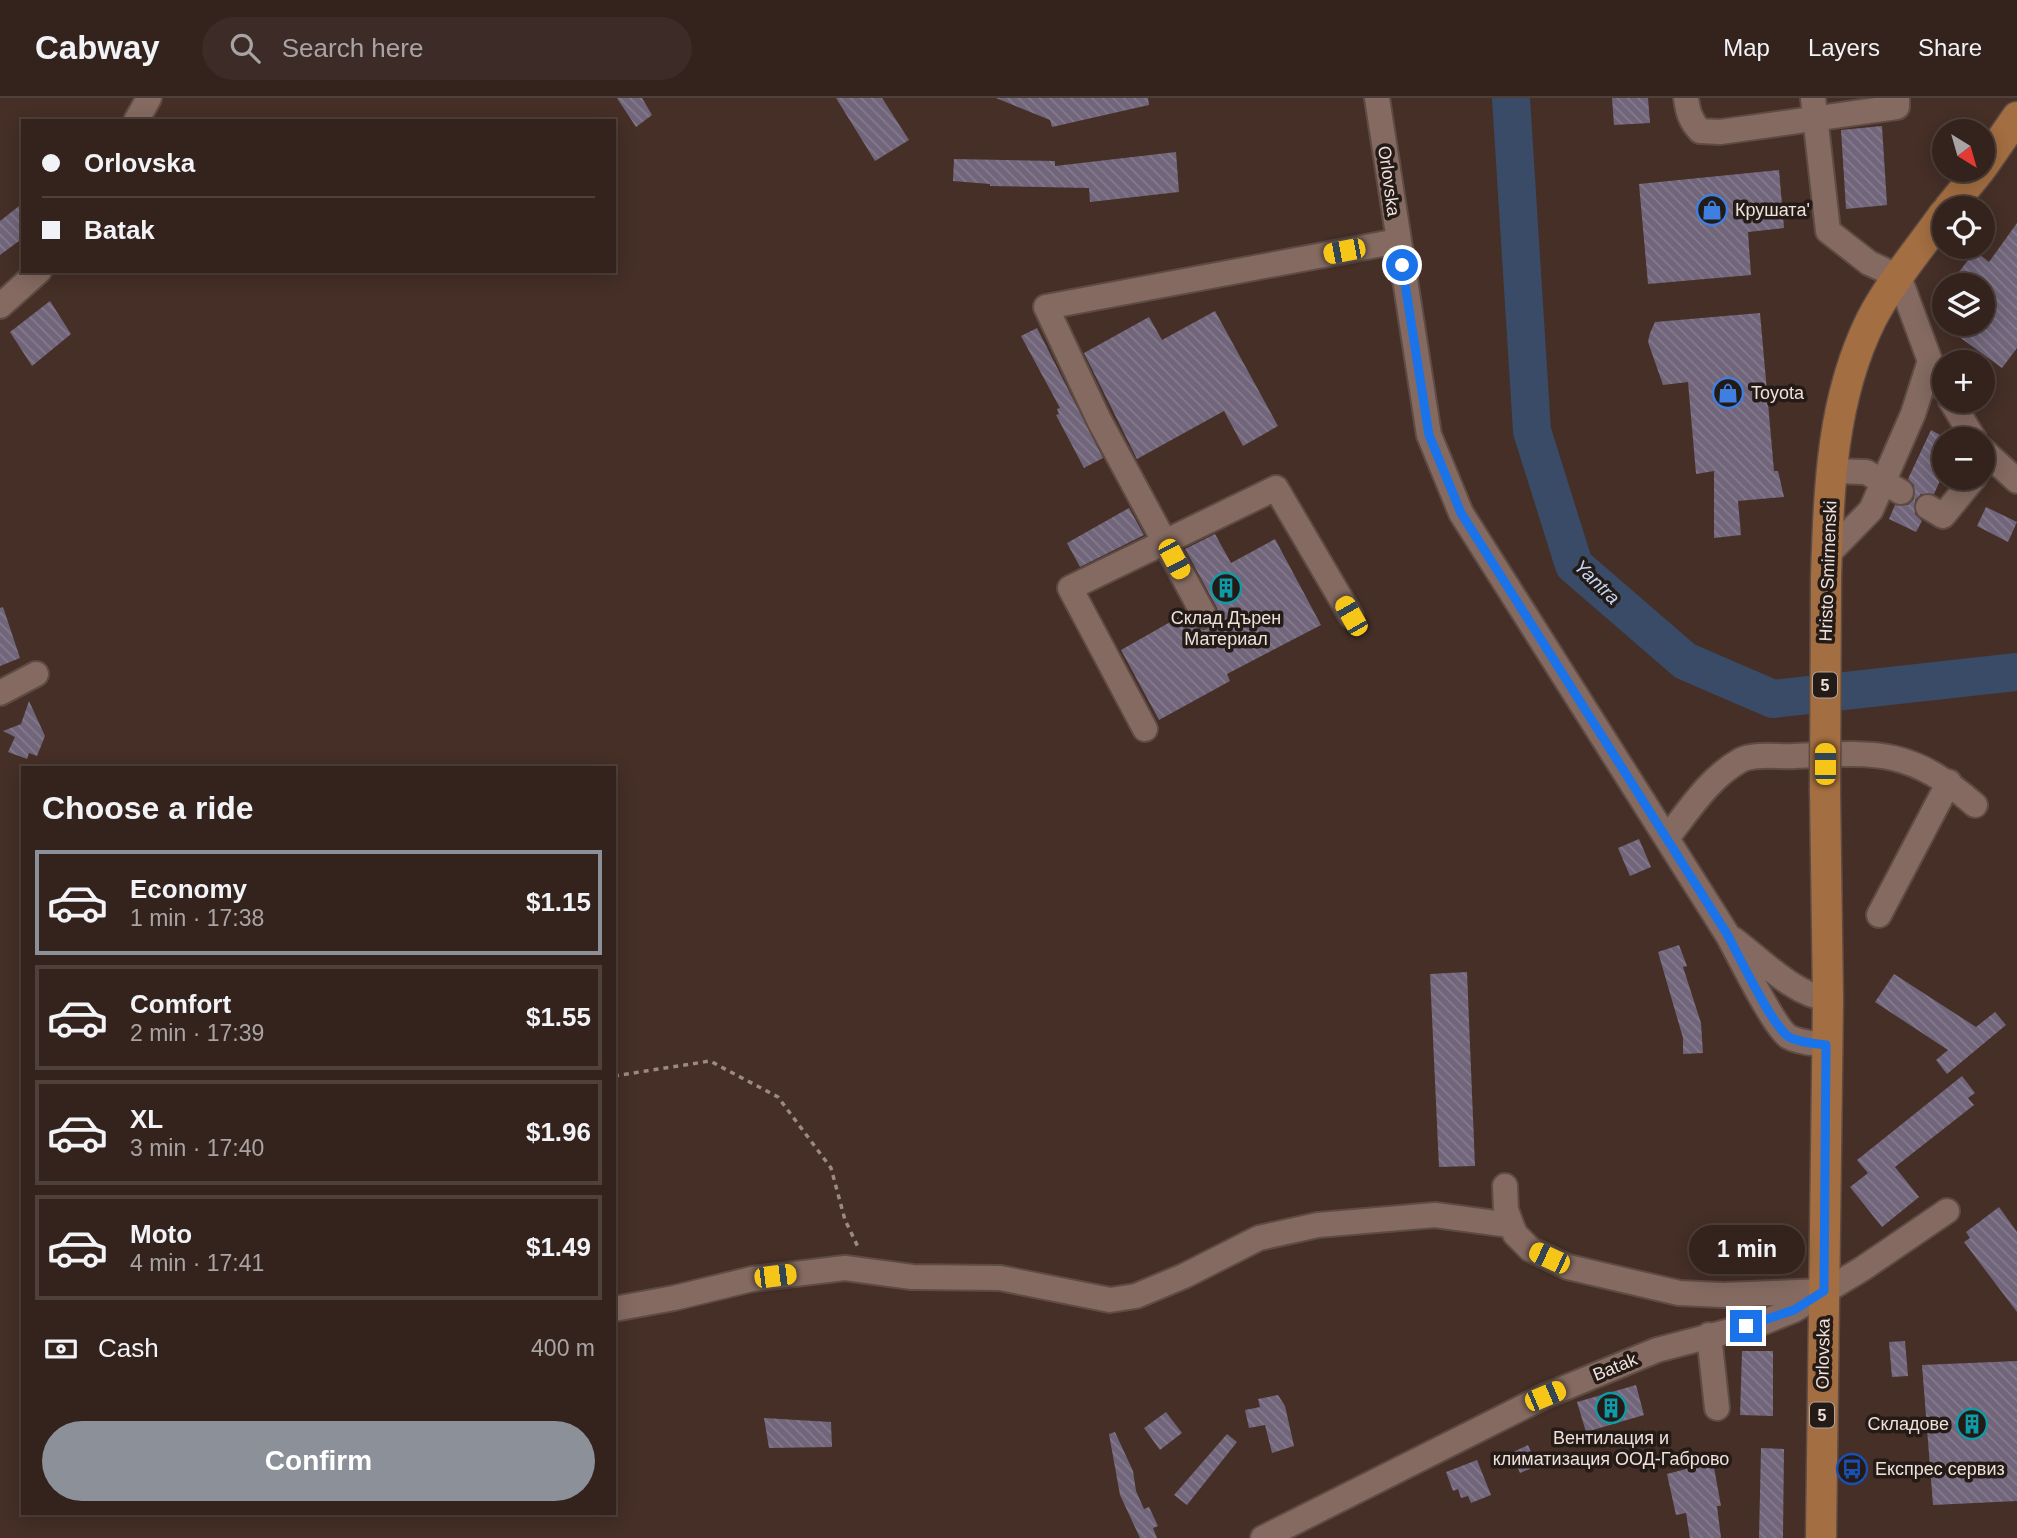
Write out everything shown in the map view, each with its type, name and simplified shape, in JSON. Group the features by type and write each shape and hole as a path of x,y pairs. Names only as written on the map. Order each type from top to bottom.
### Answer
{"main road":[{"path":"1995,148 2017,117"},
{"path":"1958,196 1969,182"},
{"name":"Hristo Smirnenski","path":"1828,999 1826,567 1838,417 1857,350 1872,318 1932,231"},
{"name":"Orlovska","path":"1821,1538 1828,999"}],"street":[{"path":"137,119 149,98"},
{"name":"Orlovska","path":"1377,98 1429,435 1461,513 1727,934 1785,1035 1797,1041 1826,1045"},
{"path":"1686,98 1688,116 1700,131 1720,132 1814,109 1897,107 1897,98"},
{"path":"1814,109 1828,231 1869,263 1899,277 1932,364"},
{"path":"1204,615 1099,420 1046,307 1398,241"},
{"path":"0,306 37,273"},
{"path":"1826,567 1893,487 1930,360"},
{"path":"1995,465 2015,476"},
{"path":"1832,471 1866,472 1893,487"},
{"path":"1145,729 1070,588 1276,488 1351,616"},
{"path":"1928,508 1942,516 1964,490"},
{"path":"0,693 37,674"},
{"path":"1667,838 1706,789 1727,769 1745,758 1857,753 1898,758 1922,766 1949,782 1975,804"},
{"path":"1879,915 1949,782"},
{"name":"Orlovska","path":"1727,934 1801,990 1828,999"},
{"path":"1505,1186 1506,1210 1514,1234 1531,1249 1568,1267 1679,1293 1723,1295 1824,1291"},
{"name":"Batak","path":"1263,1538 1545,1396 1637,1357 1784,1314 1917,1234 1947,1211"},
{"path":"616,1309 752,1279 845,1268 912,1277 1000,1278 1110,1300 1136,1296 1184,1276 1259,1238 1318,1225 1435,1215 1510,1225"},
{"path":"1709,1335 1717,1408"}],"path":[{"path":"616,1076 710,1061 778,1097 831,1168 845,1220 870,1271"}],"building":[{"path":"617,98 642,98 652,115 636,127"},
{"path":"836,98 882,98 909,140 875,161"},
{"path":"996,98 1148,98 1149,105 1052,127 1050,120"},
{"path":"1612,98 1648,98 1650,123 1614,125"},
{"path":"1882,126 1887,205 1846,209 1841,130"},
{"path":"1176,152 1179,192 1090,202 1089,188 990,186 953,181 954,159 1055,161 1055,166"},
{"name":"Крушата'","path":"1779,170 1784,228 1748,232 1751,275 1648,284 1639,184"},
{"path":"21,205 21,239 0,255 0,221"},
{"path":"2017,223 2017,348 2002,368 1995,363 1995,350 1977,350 1958,336 1995,336 1995,273 1958,273 1969,259 1985,259 1989,262 1995,259 1995,254"},
{"path":"50,301 71,334 32,366 10,332"},
{"path":"1215,311 1278,426 1243,446 1224,411 1137,459 1084,353 1149,317 1162,340"},
{"name":"Toyota","path":"1760,313 1774,471 1778,471 1784,497 1738,501 1741,535 1714,538 1714,471 1696,474 1688,382 1663,385 1648,342 1655,322"},
{"path":"1037,328 1103,458 1084,468 1056,415 1059,414 1057,409 1060,408 1021,336"},
{"path":"1931,430 1932,490 1936,490 1934,494 1921,494 1915,500 1915,514 1922,521 1916,532 1889,519 1895,505 1908,505 1914,499 1914,485 1908,479"},
{"path":"1986,507 2017,522 2008,542 1977,526"},
{"path":"1129,508 1144,535 1080,567 1067,543"},
{"path":"1215,534 1231,563 1275,539 1321,625 1227,674 1230,681 1159,720 1121,650 1186,613 1197,628 1204,630 1216,623 1219,616 1217,608 1185,549"},
{"path":"3,607 20,658 0,666 0,608"},
{"path":"29,701 45,736 37,756 29,753 27,759 8,752 15,737 3,731 21,724"},
{"path":"1639,839 1651,867 1630,876 1618,848"},
{"path":"1679,945 1687,966 1683,967 1701,1023 1703,1053 1683,1054 1683,1038 1658,952"},
{"path":"1467,972 1475,1166 1439,1167 1430,974"},
{"path":"1894,974 1976,1027 1995,1012 2006,1025 1947,1074 1936,1060 1948,1050 1875,1002"},
{"path":"1962,1076 1975,1093 1968,1098 1974,1105 1895,1167 1919,1197 1882,1227 1850,1187 1868,1173 1857,1160"},
{"path":"1999,1207 2017,1232 2017,1312 1964,1242 1970,1238 1966,1232"},
{"path":"1905,1341 1908,1376 1892,1377 1889,1342"},
{"path":"1742,1351 1773,1351 1773,1416 1740,1415"},
{"name":"Складове","path":"2017,1361 2017,1501 1933,1505 1922,1365"},
{"name":"Вентилация и климатизация ООД-Габрово","path":"1636,1385 1644,1415 1586,1432 1577,1402"},
{"path":"1278,1395 1285,1406 1294,1446 1272,1453 1265,1425 1249,1428 1245,1410 1260,1407 1258,1399"},
{"path":"1166,1412 1182,1433 1160,1450 1144,1428"},
{"path":"764,1418 831,1422 832,1447 769,1448"},
{"path":"1115,1432 1133,1471 1136,1491 1144,1509 1149,1507 1158,1526 1153,1528 1157,1538 1140,1538 1120,1495 1109,1434"},
{"path":"1227,1434 1237,1442 1187,1505 1174,1495"},
{"path":"1528,1445 1537,1466 1520,1473 1511,1453"},
{"path":"1761,1448 1784,1449 1783,1538 1759,1538"},
{"path":"1477,1460 1491,1495 1471,1503 1468,1496 1461,1498 1458,1489 1453,1491 1446,1472"},
{"path":"1713,1462 1721,1506 1717,1506 1721,1538 1690,1538 1686,1513 1676,1515 1667,1474"}],"waterway":[{"name":"Yantra","path":"1511,98 1532,431 1574,565 1685,661 1773,699 2017,672"}],"place":[{"name":"Крушата'","path":"1712,210"},
{"name":"Toyota","path":"1728,393"},
{"name":"Склад Дърен Материал","path":"1226,588"},
{"name":"Вентилация и климатизация ООД-Габрово","path":"1611,1408"},
{"name":"Складове","path":"1972,1424"},
{"name":"Експрес сервиз","path":"1852,1469"}],"route":[{"path":"1402,265 1429,435 1461,513 1727,934 1785,1035 1797,1041 1826,1045 1824,1291 1794,1310 1746,1326"}]}
